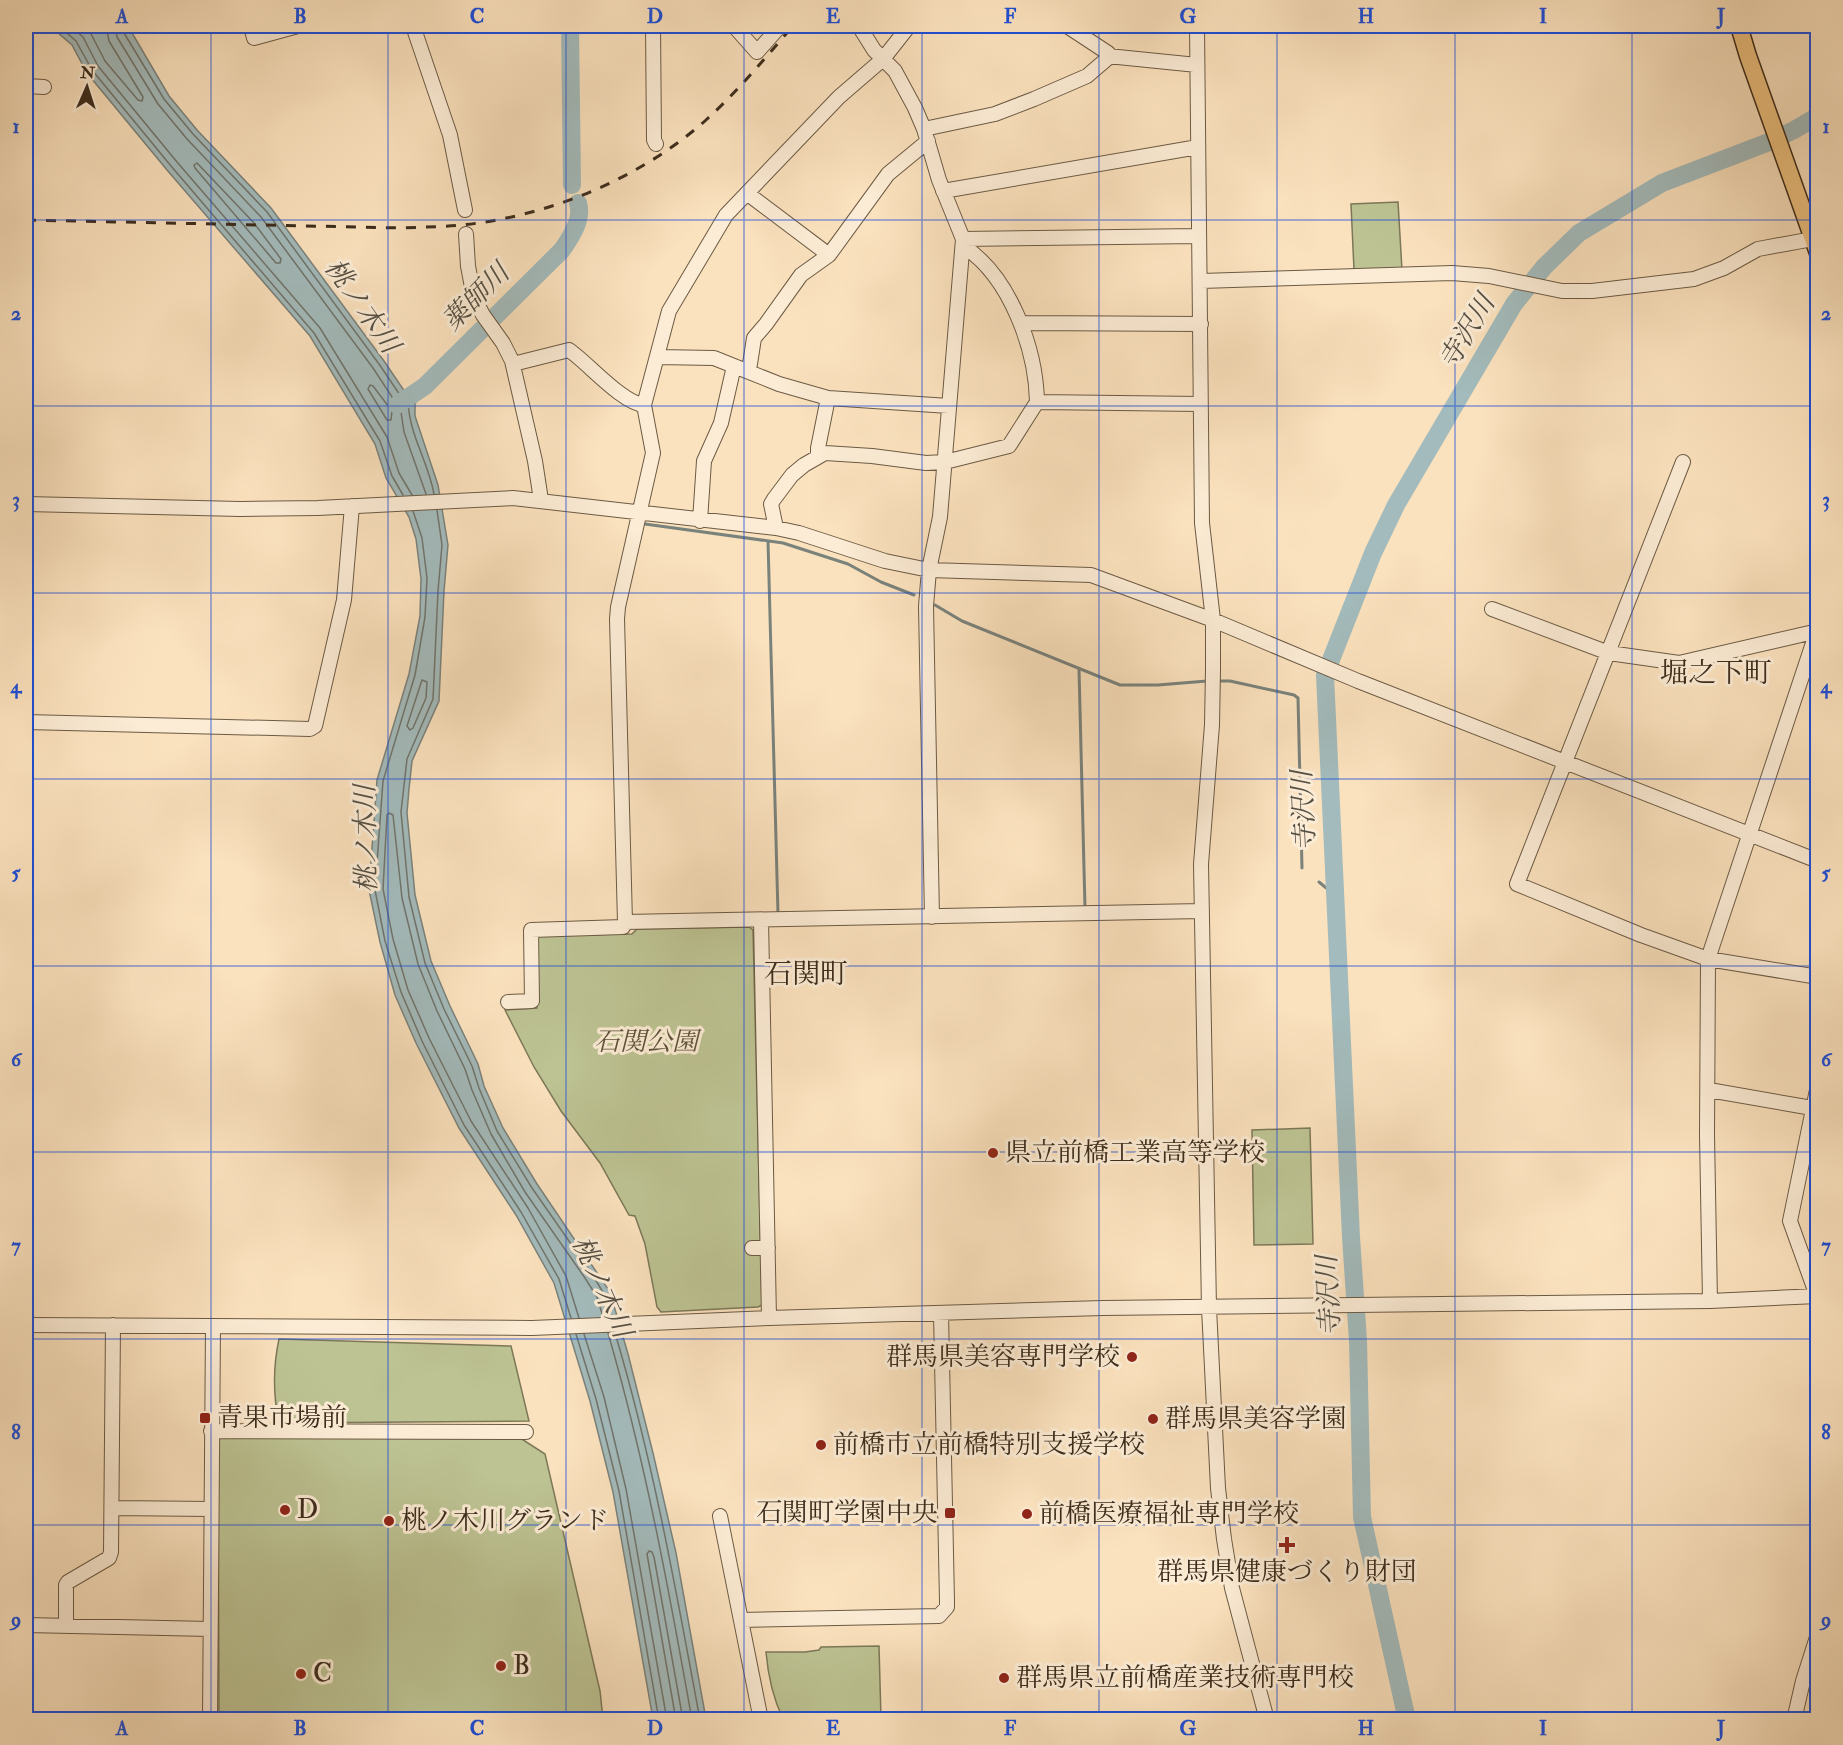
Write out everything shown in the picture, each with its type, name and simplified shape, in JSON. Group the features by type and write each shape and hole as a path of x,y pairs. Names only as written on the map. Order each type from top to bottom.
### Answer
{"main road":[{"path":"1739,26 1816,243"}],"street":[{"path":"251,26 254,38 298,26"},
{"path":"413,26 450,135 465,210"},
{"path":"653,26 654,140 656,144"},
{"path":"734,26 757,52 780,26"},
{"path":"776,528 772,510 774,499 792,474 818,455 825,453 926,463 945,462 1010,446 1037,402 1030,353 1021,323 996,278 963,242 943,190 926,135 895,71 874,50 859,26"},
{"path":"508,1002 532,1001 531,930 623,927 625,922 617,619 653,453 644,405 669,311 726,215 839,97 883,59 909,26"},
{"path":"1067,26 1108,53 1108,56"},
{"path":"1197,26 1202,523 1213,620 1212,714 1201,864 1209,1308 1218,1488 1224,1539 1232,1587 1267,1719"},
{"path":"700,521 704,461 721,423 740,369 750,364 754,338 801,275 829,255 888,174 926,135 995,114 1034,99 1086,76 1108,56 1197,65"},
{"path":"26,86 44,87"},
{"path":"943,190 1198,147"},
{"path":"748,194 829,255"},
{"path":"466,234 474,298 503,343 513,364 535,461 541,500"},
{"path":"963,242 1199,236"},
{"path":"932,916 926,606 929,570 940,517 963,242"},
{"path":"1201,280 1452,273 1489,276 1562,291 1592,291 1694,279 1724,268 1758,249 1816,243"},
{"path":"1021,323 1201,324"},
{"path":"513,364 569,350 626,397 644,405"},
{"path":"658,357 714,358 779,384 828,398 949,406"},
{"path":"818,455 828,398"},
{"path":"1037,402 1200,404"},
{"path":"1683,462 1517,884 1641,935 1708,959 1818,977"},
{"path":"26,504 240,509 513,498 776,528 799,533 885,561 929,570 1091,576 1213,620 1353,679 1818,861"},
{"path":"26,722 310,729 315,726 344,600 358,506"},
{"path":"1492,609 1609,653 1679,663 1817,630"},
{"path":"1710,1301 1707,1135 1708,959 1817,630"},
{"path":"625,922 1202,911"},
{"path":"761,920 769,1318"},
{"path":"26,1325 543,1327 1103,1308 1710,1301 1817,1296 1790,1221 1815,1109 1818,1085"},
{"path":"1708,1090 1815,1109"},
{"path":"752,1248 768,1248"},
{"path":"741,1620 939,1616 943,1614 947,1600 941,1313"},
{"path":"66,1626 66,1585 111,1556 113,1326"},
{"path":"210,1719 213,1326"},
{"path":"211,1431 526,1432"},
{"path":"112,1508 211,1509"},
{"path":"720,1516 761,1719"},
{"path":"26,1625 210,1629"},
{"path":"1794,1719 1818,1634"}],"green space":[{"path":"1398,202 1402,270 1354,270 1351,204"},
{"name":"石関公園","path":"749,927 753,930 762,1305 661,1312 657,1307 645,1244 635,1216 629,1215 600,1163 561,1111 534,1067 505,1010 537,1008 536,938 539,935 632,934 637,929"},
{"path":"1310,1128 1313,1244 1254,1245 1252,1130"},
{"path":"279,1339 511,1346 529,1421 279,1423 274,1381"},
{"name":"桃ノ木川グランド","path":"514,1434 545,1454 600,1691 603,1719 219,1719 218,1438"},
{"path":"879,1646 881,1719 783,1719 776,1703 766,1652 805,1652 819,1650 821,1647"}],"water":[{"name":"桃ノ木川","path":"50,26 128,26 169,96 197,130 271,208 405,392 418,392 415,416 438,485 448,545 439,701 412,761 409,789 407,813 415,895 431,961 478,1064 484,1086 503,1128 537,1184 610,1292 628,1354 676,1553 706,1719 653,1719 613,1492 590,1401 554,1283 516,1215 459,1128 416,1043 395,995 380,942 369,890 377,780 409,674 420,616 421,579 416,539 409,517 386,478 375,444 310,336 87,73 72,45"}],"waterway":[{"name":"薬師川","path":"570,26 572,185"},
{"name":"寺沢川","path":"1407,1720 1362,1517 1358,1341 1351,1237 1325,675 1373,553 1396,505 1514,304 1544,267 1579,233 1662,183 1769,142 1818,116"},
{"name":"薬師川","path":"397,405 425,386 562,250 578,221 578,203"},
{"path":"645,524 783,543 848,564 881,582 914,595"},
{"path":"768,541 778,914"},
{"path":"935,605 962,621 1120,685 1207,681"},
{"path":"1079,669 1085,908"},
{"path":"1217,681 1230,681 1294,695 1298,698 1302,868"},
{"path":"1319,882 1336,896"}],"railway":[{"path":"26,220 403,228 462,225 528,213 593,191 653,160 680,141 729,98 793,26"}],"place":[{"name":"県立前橋工業高等学校","path":"993,1153"},
{"name":"群馬県美容専門学校","path":"1132,1357"},
{"name":"青果市場前","path":"205,1418"},
{"name":"群馬県美容学園","path":"1153,1419"},
{"name":"前橋市立前橋特別支援学校","path":"821,1445"},
{"name":"D","path":"285,1510"},
{"name":"石関町学園中央","path":"950,1513"},
{"name":"前橋医療福祉専門学校","path":"1027,1514"},
{"name":"桃ノ木川グランド","path":"389,1521"},
{"name":"群馬県健康づくり財団","path":"1287,1545"},
{"name":"B","path":"501,1666"},
{"name":"C","path":"301,1674"},
{"name":"群馬県立前橋産業技術専門校","path":"1004,1678"}],"district":[{"name":"堀之下町","path":"1716,673"},
{"name":"石関町","path":"806,974"}]}
